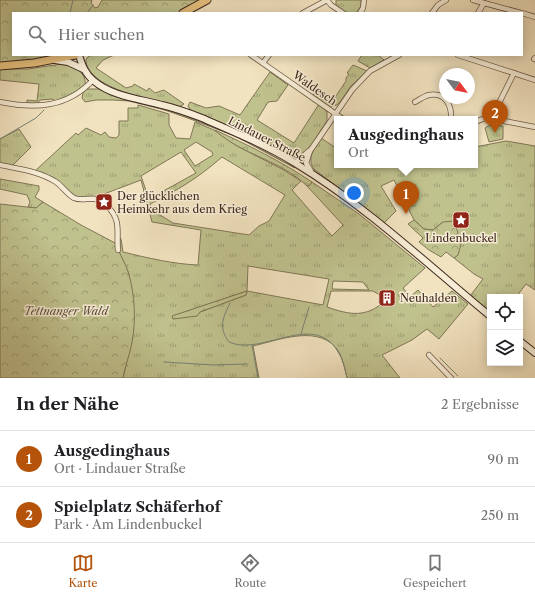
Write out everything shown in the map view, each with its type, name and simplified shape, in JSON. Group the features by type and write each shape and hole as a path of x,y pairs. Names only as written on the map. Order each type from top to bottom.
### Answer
{"main road":[{"path":"185,12 207,0"},
{"path":"0,66 16,66 71,56"},
{"name":"Lindauer Straße","path":"79,56 83,69 101,86 116,92 193,115 248,138 315,175 382,225 487,313"},
{"path":"53,60 68,62 83,69"},
{"path":"523,343 535,353"}],"street":[{"path":"304,12 327,0 331,5 342,12"},
{"path":"361,12 363,8 364,0"},
{"path":"433,12 438,5 446,0"},
{"path":"472,0 516,12"},
{"path":"479,12 484,3"},
{"path":"523,14 535,17"},
{"name":"Waldesch","path":"252,56 339,116"},
{"path":"263,63 268,56"},
{"path":"336,114 350,93 365,76 397,56"},
{"path":"461,56 535,80"},
{"path":"478,121 493,115 514,73"},
{"path":"0,102 27,106 56,103 77,95 93,80"},
{"path":"415,102 430,95 442,97 450,106 451,116"},
{"path":"493,115 504,121 535,127"},
{"path":"295,163 310,150 334,117"},
{"path":"310,150 306,163 308,169 315,175"},
{"path":"0,165 42,175 55,182 75,198 95,199 107,206 113,213 117,223 118,250"},
{"path":"429,355 451,378"}],"green space":[{"path":"0,0 92,0 91,3 95,8 98,7 102,0 202,0 180,12 12,12 12,56 54,56 31,61 0,64"},
{"path":"336,0 361,0 361,6 357,12 342,11 336,5"},
{"path":"89,56 112,56 103,60 96,68 126,88 133,86 134,84 147,91 149,88 155,93 164,90 184,104 179,107 140,97 109,86 97,78 89,69 86,59"},
{"path":"361,56 379,56 384,60 370,68 358,61"},
{"path":"68,63 77,69 84,77 85,86 76,94 54,102 53,99 40,100 37,104 27,104 27,100 37,101 39,84 0,80 0,69 28,69"},
{"path":"353,65 367,71 351,86 337,105 330,107 313,95 316,91 332,102 346,81 349,74 347,73"},
{"path":"270,72 288,85 277,101 268,102 257,120 294,143 319,104 327,112 327,120 325,124 306,152 298,157 289,156 254,138 191,111 188,106 190,102 206,108 219,106 240,115"},
{"path":"87,89 99,89 112,95 183,115 245,140 295,168 235,136 165,110 129,101 96,100 85,102 82,98 83,93"},
{"path":"138,105 169,114 169,125 176,138 190,139 195,122 214,130 237,146 282,169 301,181 292,190 332,236 343,225 307,186 312,182 359,214 425,268 403,288 410,297 418,290 433,307 452,291 468,304 439,339 427,329 412,340 382,355 400,378 347,378 339,352 331,343 322,338 299,336 253,346 259,378 123,378 133,331 133,302 129,274 118,250 119,237 121,239 123,252 170,262 198,265 201,230 152,222 141,180 104,194 107,202 106,204 102,202 78,199 63,187 35,171 76,133 78,135 86,128 101,135 105,132 109,137 116,138 119,135 119,121 128,121 128,108 138,108","holes":["196,142 212,152 213,155 195,166 184,150","181,152 196,173 149,199 141,176","222,157 285,195 269,221 259,226 249,235 173,223 152,210 150,204 179,189","248,266 329,279 323,305 247,291","333,281 363,282 369,290 332,289","247,291 246,295 200,312 173,316","331,291 373,291 385,298 385,301 371,310 358,313 343,312 327,307"]},
{"path":"492,125 503,126 503,139 489,142 485,128"},
{"path":"19,129 31,147 11,167 0,165 0,139"},
{"path":"215,130 264,154 312,182 307,186 289,172 239,147"},
{"path":"321,138 334,147 334,168 478,168 478,146 506,141 535,146 535,290 526,284 518,294 487,294 487,310 470,296 483,279 474,274 454,258 458,255 453,239 443,222 433,230 424,229 414,220 394,180 381,186 396,211 384,223 314,169 311,161 312,153"},
{"path":"0,179 39,186 39,190 35,197 43,202 36,208 28,207 30,202 27,195 0,189"},
{"name":"Tettnanger Wald","path":"43,202 81,225 117,244 129,275 133,291 134,308 132,342 123,378 0,378 0,204 36,208"},
{"path":"414,220 424,229 433,230 443,222 454,221 458,233 453,239 461,244 458,255 454,258 446,252 441,257 429,250 419,242 423,238 408,224"},
{"path":"247,291 246,295 200,312 197,316 173,319 172,316"}],"waterway":[{"path":"70,12 73,0"},
{"path":"88,12 93,5"},
{"path":"0,139 36,118 44,110"},
{"path":"230,303 225,313 223,322 224,332 229,342 242,345 257,344 302,334 315,335 328,340 338,352 343,361 347,378"},
{"path":"301,334 309,307"},
{"path":"252,345 258,378"},
{"path":"440,358 458,376"},
{"path":"164,362 213,365 247,364"}],"place":[{"name":"Spielplatz Schäferhof","path":"495,133"},
{"name":"Der glücklichen Heimkehr aus dem Krieg","path":"104,202"},
{"name":"Ausgedinghaus","path":"406,214"},
{"name":"Lindenbuckel","path":"461,220"},
{"name":"Neuhalden","path":"387,298"}]}
